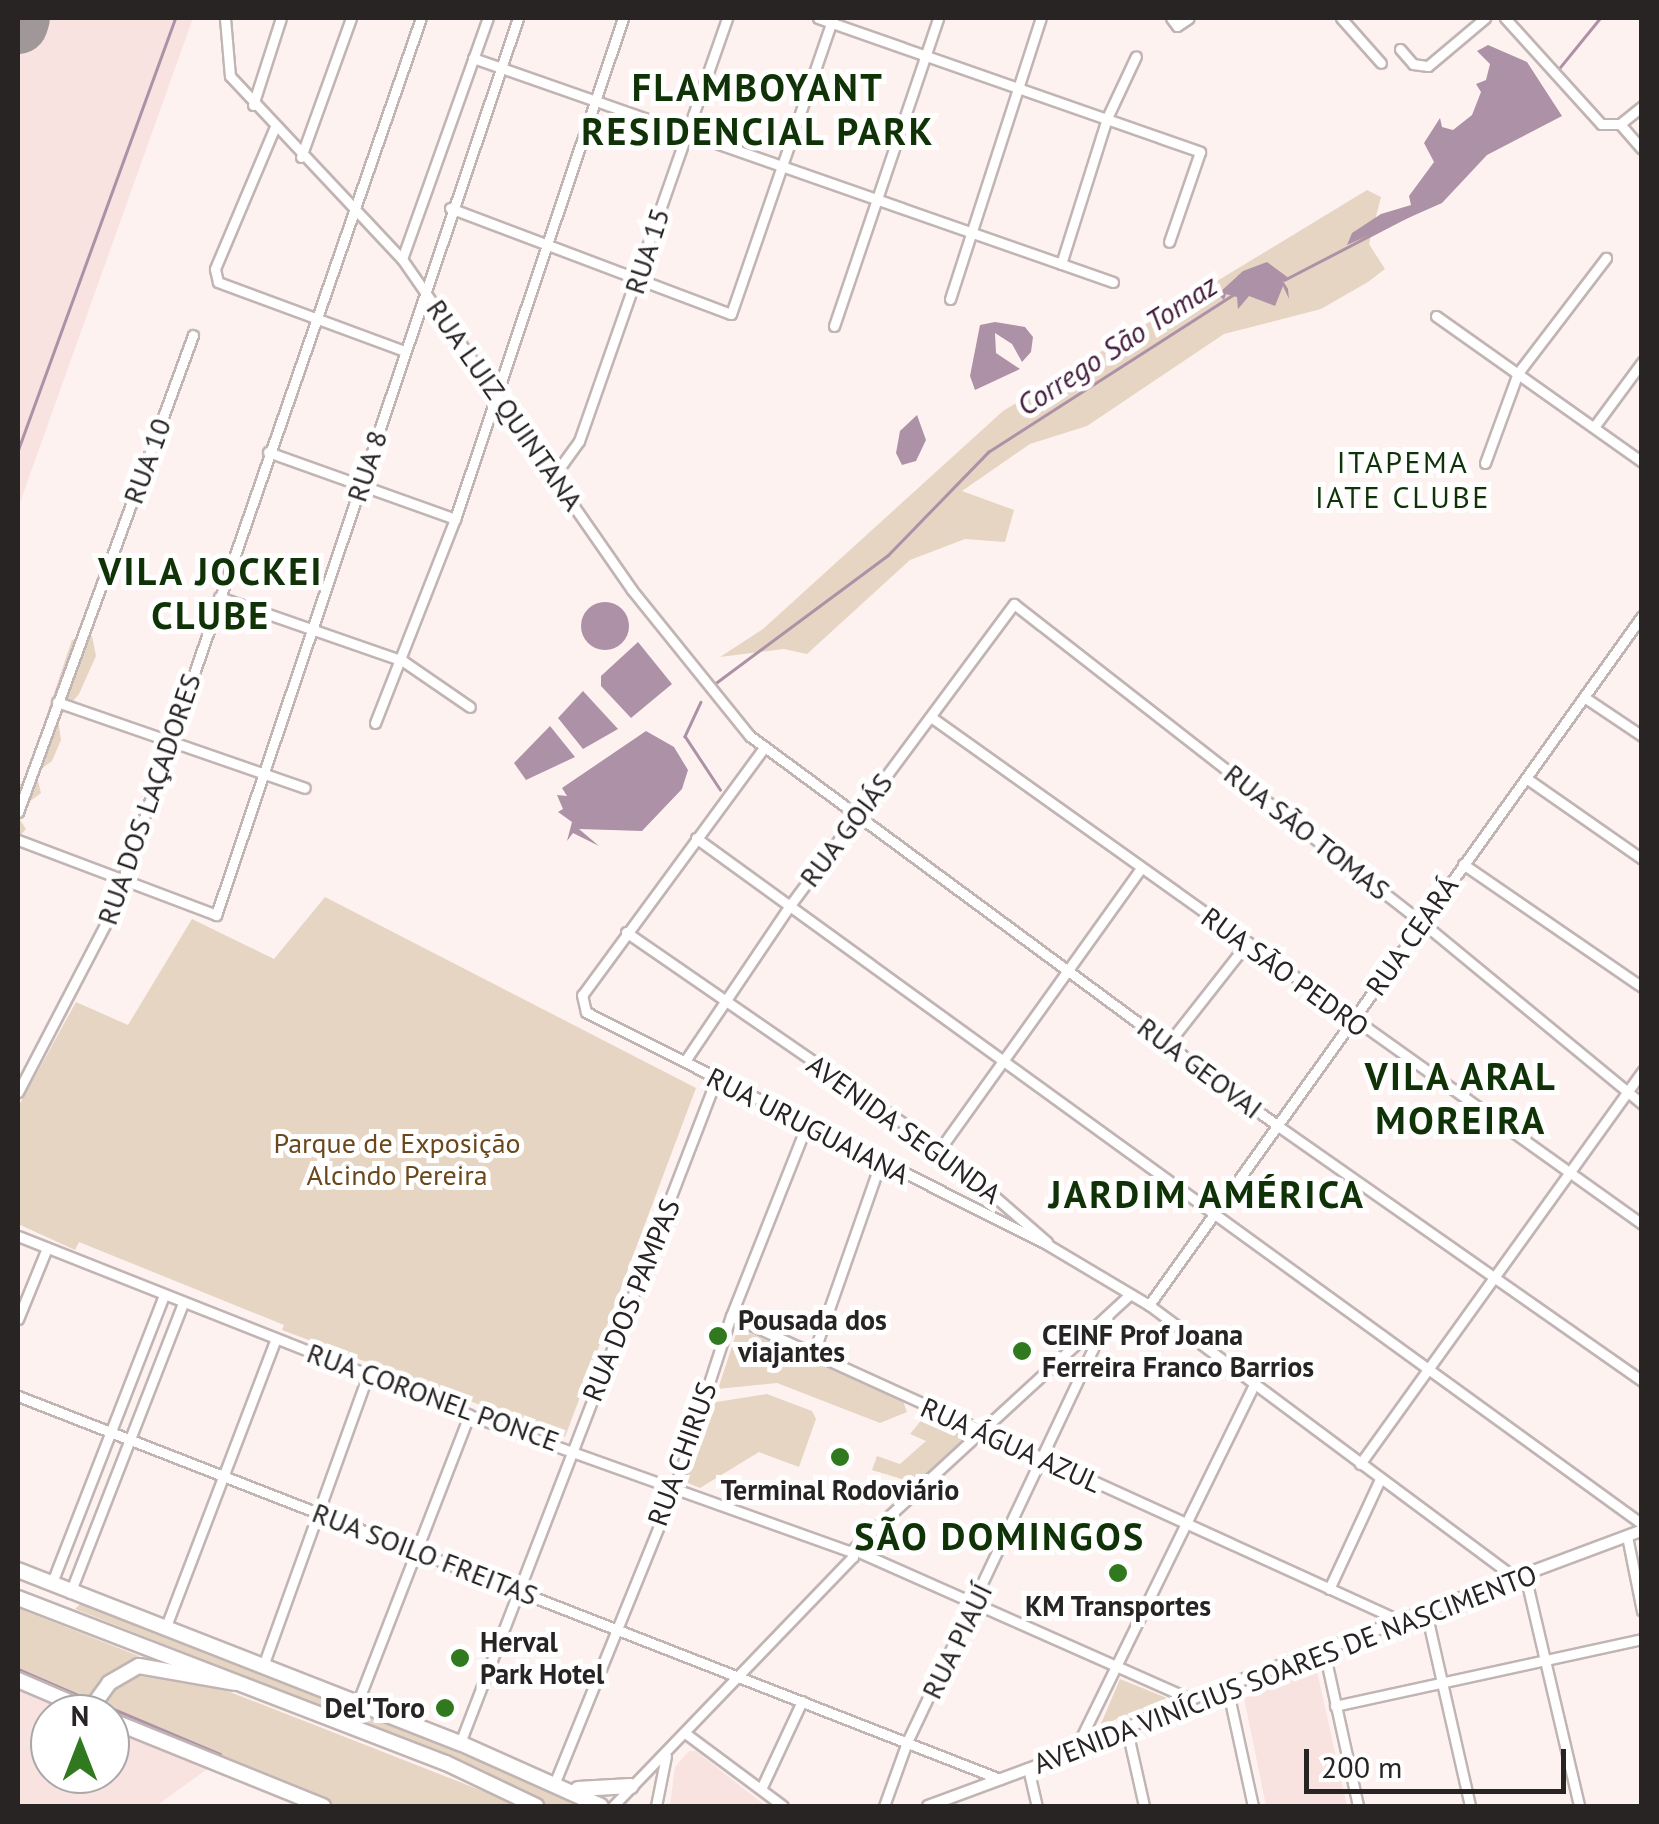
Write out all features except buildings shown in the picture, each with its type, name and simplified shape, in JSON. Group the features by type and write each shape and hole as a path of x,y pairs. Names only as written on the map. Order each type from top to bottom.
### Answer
{"main road":[{"path":"18,1570 460,1743 601,1806"},
{"path":"37,1606 62,1603 70,1593"},
{"path":"18,1598 446,1763 536,1806"},
{"path":"103,1694 109,1683 139,1666 235,1683"},
{"path":"18,1680 50,1694"},
{"path":"130,1728 323,1806"},
{"path":"558,1784 600,1792 631,1786"}],"street":[{"name":"RUA LUIZ QUINTANA","path":"225,18 230,76 274,129 402,259 697,678 763,749"},
{"path":"252,105 281,18"},
{"path":"301,157 351,18"},
{"name":"RUA DOS LAÇADORES","path":"18,1092 76,990 123,880 312,318 355,212 421,18"},
{"path":"402,259 488,18"},
{"name":"RUA 8","path":"123,880 216,915 428,294 450,208 518,18"},
{"path":"375,722 403,661 454,520 592,98 623,18"},
{"name":"RUA 15","path":"553,477 580,441 640,280 684,132 727,18"},
{"path":"818,18 1200,152 1169,242"},
{"path":"834,326 938,18"},
{"path":"950,298 1015,85 1041,18"},
{"path":"1174,22 1189,18"},
{"path":"1340,18 1381,63"},
{"path":"1400,50 1412,64 1428,66 1485,18"},
{"path":"1505,18 1601,124 1620,124 1642,106"},
{"path":"450,208 547,241 732,314 832,20"},
{"path":"1062,264 1107,118 1136,56"},
{"path":"473,58 1113,282"},
{"path":"1620,124 1642,149"},
{"path":"274,129 216,269 218,282 406,351"},
{"path":"1485,463 1518,373 1606,258"},
{"path":"1436,316 1642,462"},
{"name":"RUA 10","path":"18,812 193,335"},
{"path":"1594,427 1642,362"},
{"path":"268,452 454,520"},
{"path":"219,597 403,661 470,707"},
{"name":"RUA GOIÁS","path":"686,1061 722,1000 1014,604"},
{"name":"RUA SÃO TOMAS","path":"1014,604 1424,924 1642,1104"},
{"name":"RUA CEARÁ","path":"1149,1305 1642,616"},
{"path":"1584,697 1642,736"},
{"path":"57,702 305,788"},
{"name":"RUA SÃO PEDRO","path":"931,718 1642,1224"},
{"path":"626,932 763,749"},
{"name":"RUA GEOVAI","path":"763,749 1069,967 1278,1126 1642,1381"},
{"path":"1526,778 1642,859"},
{"path":"696,838 1430,1365 1641,1522"},
{"path":"18,840 123,880"},
{"path":"1463,864 1642,986"},
{"path":"940,1149 1140,870"},
{"name":"RUA URUGUAIANA","path":"626,932 582,995 586,1012 686,1061 714,1082 1048,1244"},
{"name":"AVENIDA SEGUNDA","path":"626,932 940,1149 1038,1228 1048,1244 1149,1305 1253,1387 1521,1577"},
{"path":"1167,1045 1248,942"},
{"path":"1360,1464 1642,1071"},
{"name":"RUA DOS PAMPAS","path":"460,1743 570,1448 714,1082"},
{"name":"RUA CHIRUS","path":"558,1784 613,1628 675,1487 731,1316 807,1124"},
{"path":"814,1352 880,1164"},
{"name":"RUA CORONEL PONCE","path":"18,1236 469,1415 856,1553 1191,1698"},
{"path":"18,1319 47,1248"},
{"path":"612,1806 686,1734 856,1553 1130,1294"},
{"path":"52,1584 164,1295"},
{"path":"70,1593 127,1438 184,1304"},
{"name":"RUA PIAUÍ","path":"884,1806 907,1742 1043,1461 1109,1314"},
{"name":"RUA ÁGUA AZUL","path":"731,1316 814,1352 980,1434 1401,1621"},
{"path":"165,1629 276,1338"},
{"path":"263,1666 368,1375"},
{"path":"1074,1752 1253,1387"},
{"name":"RUA SOILO FREITAS","path":"18,1396 1000,1779"},
{"path":"357,1704 469,1415"},
{"path":"1329,1589 1380,1479"},
{"name":"AVENIDA VINÍCIUS SOARES DE NASCIMENTO","path":"928,1806 1074,1752 1191,1698 1627,1536 1641,1522"},
{"path":"1627,1536 1642,1612"},
{"path":"1521,1577 1546,1658 1578,1806"},
{"path":"1426,1612 1470,1806"},
{"path":"1335,1706 1642,1639"},
{"path":"1324,1651 1358,1806"},
{"path":"1226,1688 1253,1806"},
{"path":"761,1790 802,1702"},
{"path":"1126,1726 1144,1806"},
{"path":"686,1734 783,1806"},
{"path":"656,1806 667,1753"},
{"path":"1028,1768 1036,1806"}],"shaded area":[{"path":"18,18 193,18 18,508"},
{"path":"1488,45 1527,62 1562,116 1487,155 1442,203 1347,245 1352,233 1381,214 1411,205 1409,196 1434,162 1424,143 1440,118 1442,127 1453,130 1472,115 1481,92 1476,84 1486,80 1490,64 1477,51"},
{"path":"1267,262 1290,279 1283,281 1289,299 1283,286 1275,306 1249,296 1238,309 1237,297 1226,294 1224,300 1218,294 1243,271"},
{"path":"995,322 1025,327 1033,337 1031,352 1022,362 1012,344 995,333 996,353 1020,369 975,390 970,376 980,325"},
{"path":"917,415 926,440 916,461 902,465 896,453 900,431"},
{"path":"605,602 622,609 629,626 622,643 605,650 588,643 581,626 588,609"},
{"path":"638,642 672,684 631,718 601,686 601,676"},
{"path":"583,691 618,729 583,749 558,718"},
{"path":"550,726 575,757 526,780 514,763"},
{"path":"646,731 674,747 688,770 682,789 642,831 579,829 599,846 573,833 567,841 572,822 558,812 563,809 557,795 567,796 562,788"},
{"path":"1317,1671 1347,1806 1266,1806 1244,1698"},
{"path":"18,1683 44,1694 30,1694 30,1794 130,1794 130,1730 213,1765 156,1806 18,1806"},
{"path":"689,1751 696,1751 766,1806 670,1806 675,1767"}],"green space":[{"path":"1367,190 1381,197 1369,244 1385,269 1368,282 1321,309 1224,334 1087,426 1030,444 962,491 1014,510 1005,542 965,539 910,560 807,654 784,649 720,657 763,629 1003,411"},
{"path":"92,636 96,656 79,694 58,719 61,740 52,761 36,773 41,793 24,806 20,820 26,829 18,838 18,785 24,782 72,640"},
{"name":"Parque de Exposição Alcindo Pereira","path":"325,897 696,1088 565,1437 282,1330 284,1325 79,1242 75,1250 18,1224 18,1107 76,1002 128,1025 192,919 274,959"},
{"path":"738,1328 903,1401 907,1412 880,1423 777,1383 718,1389"},
{"path":"767,1394 812,1411 816,1419 799,1467 759,1452 700,1488 681,1480 705,1411 716,1402"},
{"path":"923,1418 967,1437 918,1484 872,1470 877,1456 900,1464 926,1441 910,1434"},
{"path":"80,1604 550,1788 585,1806 545,1806 483,1770 75,1609"},
{"path":"18,1608 140,1658 116,1669 93,1694 66,1694 18,1673"},
{"path":"138,1672 225,1690 521,1806 334,1806 130,1722 130,1694 108,1694 116,1684"},
{"path":"1120,1679 1167,1698 1100,1726"}],"waterway":[{"path":"18,450 175,18"},
{"name":"Corrego São Tomaz","path":"1557,71 1600,18"},
{"name":"Corrego São Tomaz","path":"1284,280 1413,213"},
{"name":"Corrego São Tomaz","path":"713,685 888,555 988,452 1234,294"},
{"name":"Corrego São Tomaz","path":"701,702 685,736 720,789"},
{"path":"18,1669 76,1694"},
{"path":"130,1716 220,1754"}],"runway":[{"path":"18,24 20,18"}],"place":[{"name":"Pousada dos viajantes","path":"718,1336"},
{"name":"CEINF Prof Joana Ferreira Franco Barrios","path":"1022,1351"},
{"name":"Terminal Rodoviário","path":"840,1457"},
{"name":"KM Transportes","path":"1118,1573"},
{"name":"Herval Park Hotel","path":"460,1658"},
{"name":"Del'Toro","path":"445,1708"}],"district":[{"name":"FLAMBOYANT RESIDENCIAL PARK","path":"758,108"},
{"name":"ITAPEMA IATE CLUBE","path":"1403,479"},
{"name":"VILA JOCKEI CLUBE","path":"211,593"},
{"name":"VILA ARAL MOREIRA","path":"1461,1098"},
{"name":"JARDIM AMÉRICA","path":"1207,1194"},
{"name":"SÃO DOMINGOS","path":"1000,1536"}]}
